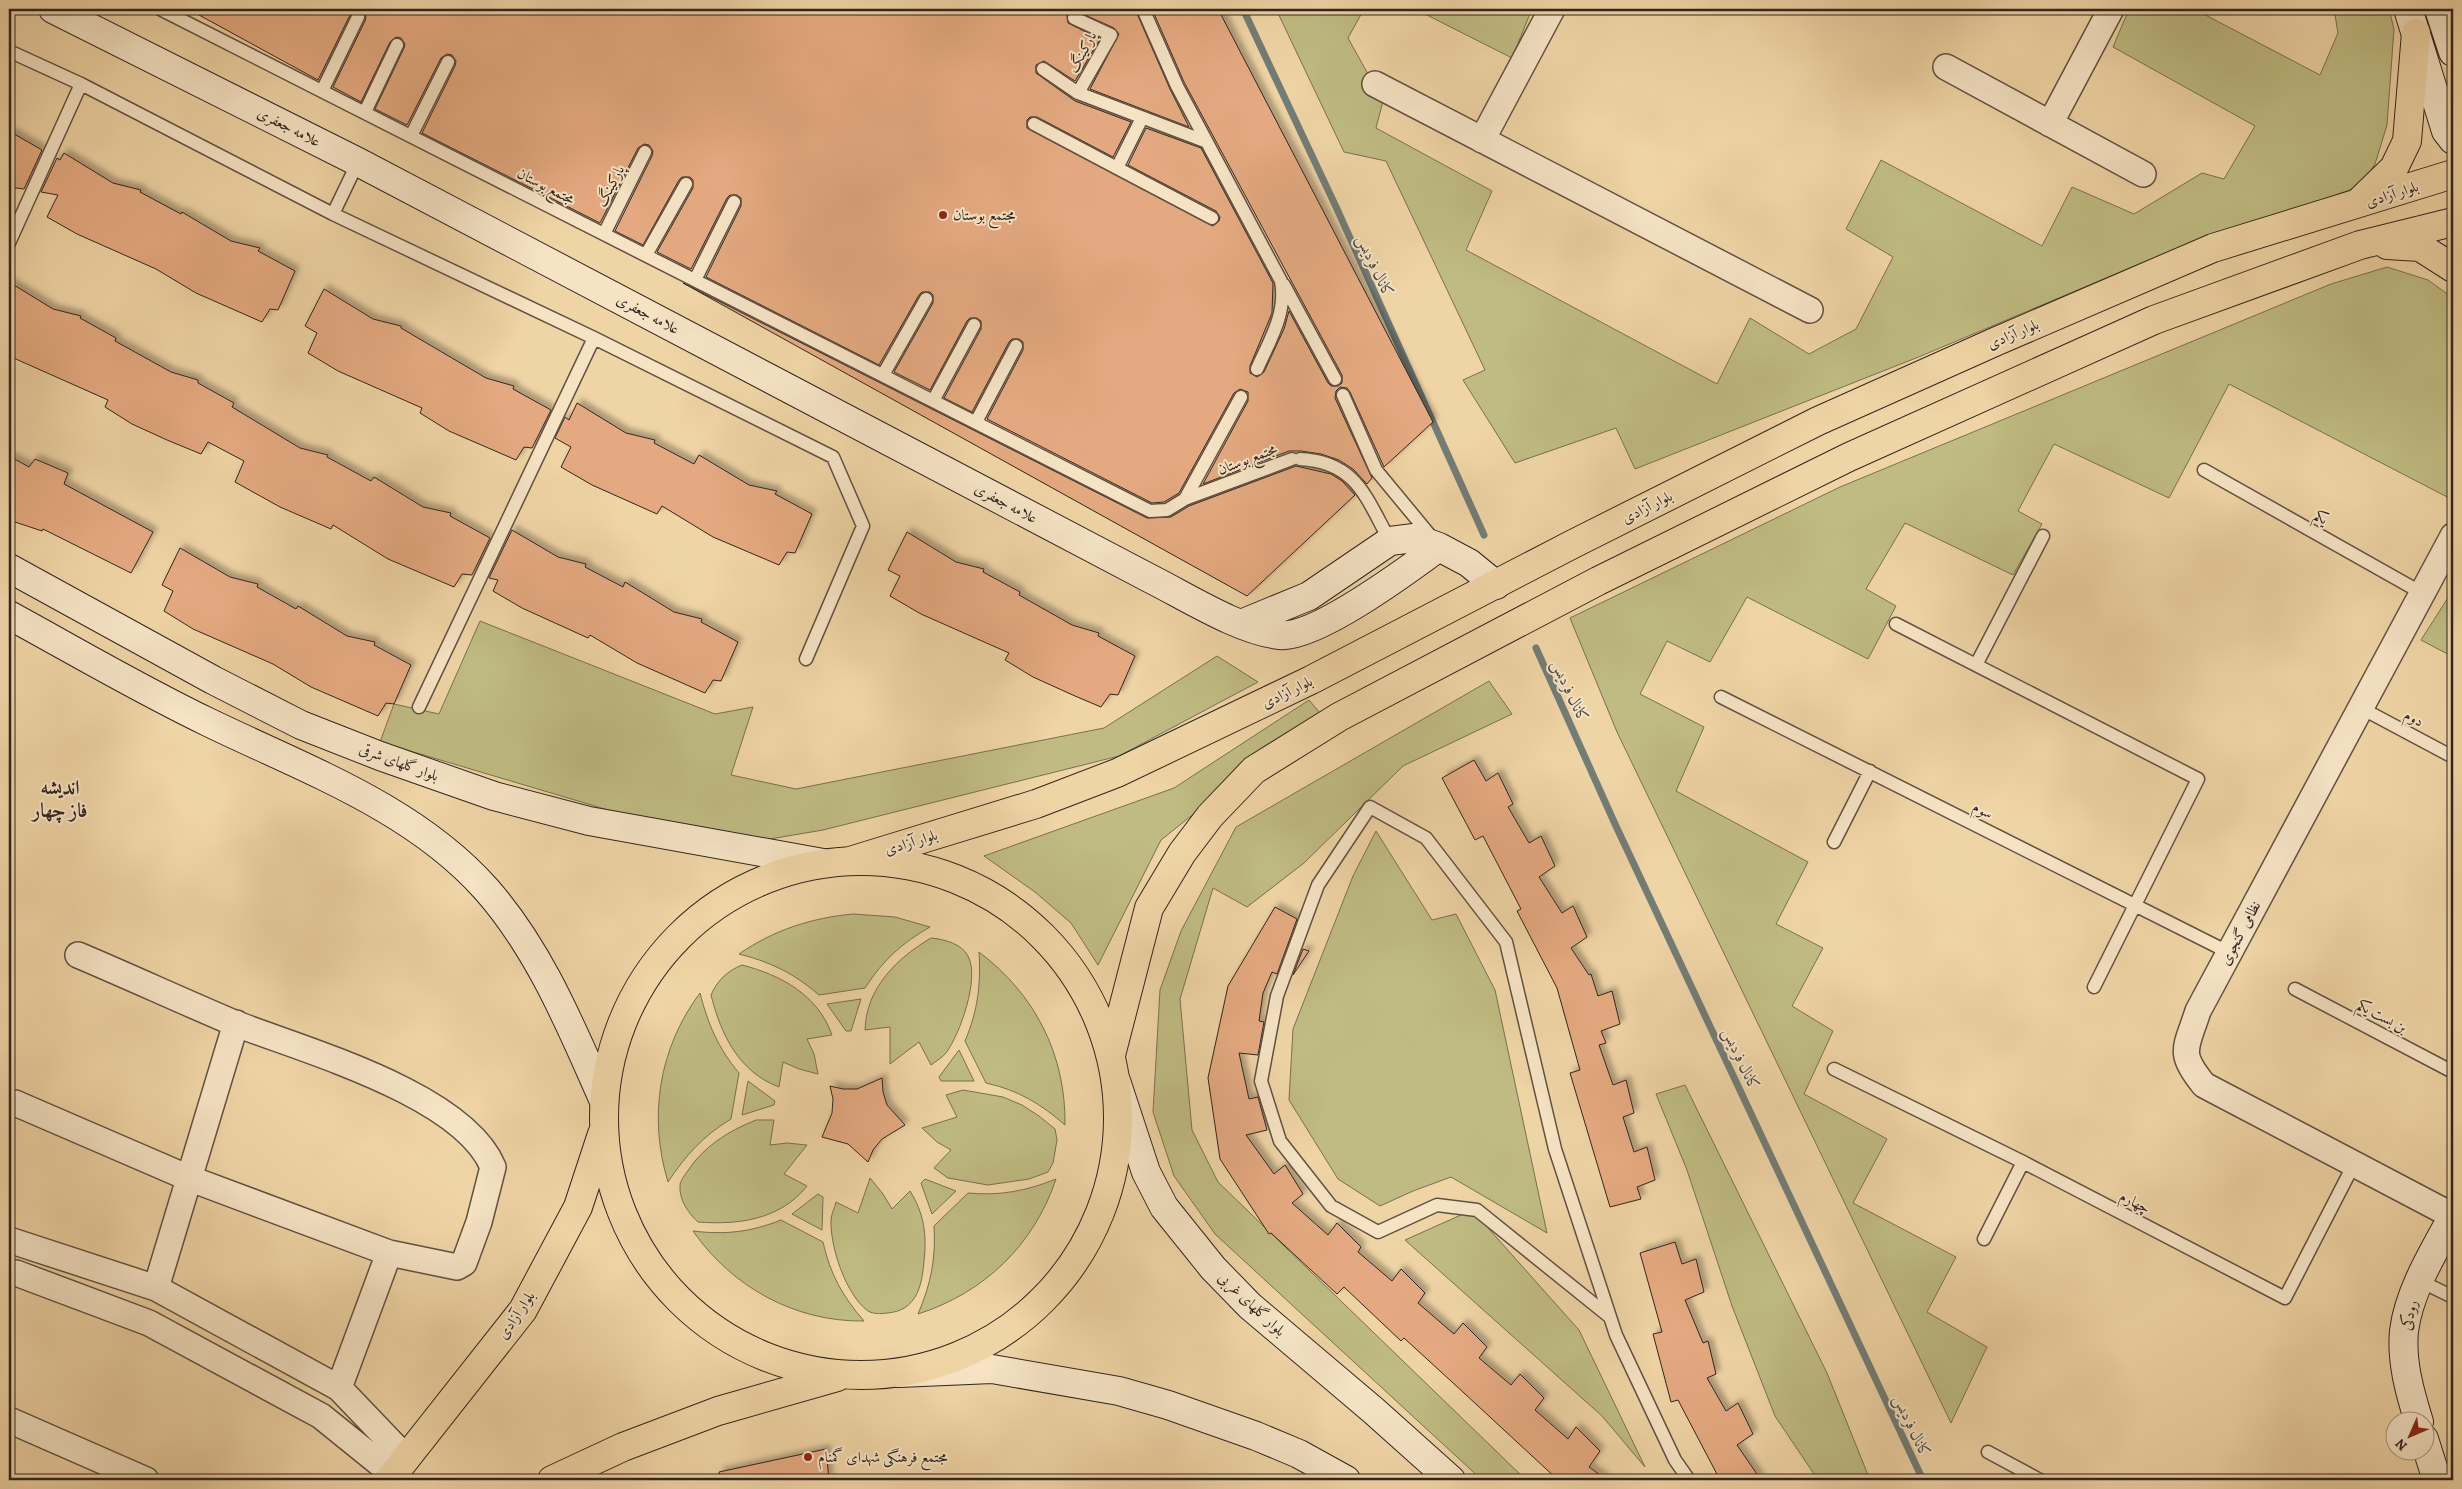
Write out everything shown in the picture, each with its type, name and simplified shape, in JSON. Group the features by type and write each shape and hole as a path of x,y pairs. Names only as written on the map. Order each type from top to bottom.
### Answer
{"main road":[{"name":"علامه جعفری","path":"54,9 358,162 1151,579 1241,624 1281,635 1306,630 1378,591 1439,547"},
{"path":"2439,9 2453,52"},
{"path":"2445,9 2453,24"},
{"path":"2412,21 2446,131 2453,140"},
{"path":"2356,206 2394,168 2407,141 2412,21"},
{"name":"بلوار آزادی","path":"850,861 1036,804 1117,773 1311,680 1818,421 2213,248 2356,206 2453,174"},
{"path":"1111,1054 1149,908 1182,853 1210,816 1254,770 1348,712 1598,581 1849,457 2154,320 2360,244 2453,222"},
{"path":"2360,244 2420,247 2453,268"},
{"path":"1241,624 1309,596 1390,541 1414,538 1439,547 1469,563 1496,585"},
{"name":"بلوار گلهای شرقی","path":"9,568 213,680 302,725 380,756 494,796 590,821 823,863"},
{"path":"9,614 207,722 373,801 428,838 485,887 524,938 559,1002 604,1101"},
{"path":"899,1373 926,1368 976,1349 1021,1320 1060,1283 1090,1238 1110,1188 1118,1135 1116,1081 1111,1054 1092,1004 1063,958 1025,920 1004,904 956,879 930,870 895,863 850,861 823,863 788,871 747,887 723,900 681,934 646,975 622,1022 608,1074 604,1101 604,1128 612,1181 620,1207 644,1255 678,1298 697,1316 742,1346 792,1366 845,1375 899,1373 992,1369 1118,1391 1168,1405 1256,1436 1299,1454 1346,1480"},
{"name":"بلوار گلهای غربی","path":"1116,1081 1146,1172 1164,1207 1213,1268 1250,1306 1374,1411 1451,1480"},
{"name":"بلوار آزادی","path":"396,1471 523,1310 578,1206 604,1128"},
{"name":"رودکی","path":"2416,1412 2407,1375 2404,1333 2407,1314 2420,1281 2453,1216"},
{"path":"552,1480 623,1447 718,1411 845,1375"},
{"path":"2432,1462 2438,1480"}],"street":[{"path":"1482,140 1552,9"},
{"path":"2050,124 2111,9"},
{"path":"1946,67 2143,174"},
{"path":"1375,84 1810,310"},
{"name":"نظامی گنجوی","path":"2453,536 2198,1011 2185,1049 2189,1066 2204,1085 2453,1216"},
{"path":"15,1103 191,1179 389,1253 457,1266 464,1264 480,1222 493,1167 490,1160 464,1128 437,1107 352,1066 236,1023 78,954"},
{"path":"156,1288 191,1179 236,1023"},
{"path":"9,1240 156,1288 339,1388 396,1471"},
{"path":"339,1388 389,1253"},
{"path":"16,1273 149,1323 321,1416 396,1471"},
{"path":"9,1420 146,1480"}],"lane":[{"name":"مجتمع بوستان","path":"160,9 1150,511 1167,510 1185,499 1296,459 1327,463 1351,477 1360,488 1390,541"},
{"path":"1143,9 1177,86 1335,379"},
{"path":"322,90 358,17"},
{"name":"پارکینگ","path":"1074,18 1111,35 1078,93"},
{"path":"365,112 397,45"},
{"path":"9,51 81,84 333,214 594,338 833,457 863,526 806,659"},
{"path":"411,136 448,62"},
{"name":"پارکینگ","path":"1043,69 1078,93 1207,142"},
{"path":"9,242 81,84"},
{"path":"1117,168 1142,118"},
{"path":"1034,124 1212,218"},
{"name":"پارکینگ","path":"604,234 645,152"},
{"path":"333,214 358,162"},
{"path":"646,255 686,184"},
{"path":"695,280 734,202"},
{"path":"1257,369 1278,321 1283,303 1282,281"},
{"path":"883,375 926,299"},
{"path":"934,401 974,325"},
{"path":"419,707 594,338"},
{"path":"976,422 1016,346"},
{"path":"1342,395 1376,470 1439,547"},
{"name":"مجتمع بوستان","path":"1185,499 1241,397"},
{"name":"یکم","path":"2204,470 2422,593"},
{"path":"1976,665 2042,536"},
{"path":"1896,624 2198,780 2094,986"},
{"name":"سوم","path":"1721,697 2230,953"},
{"name":"دوم","path":"2360,708 2453,756"},
{"path":"1834,842 1870,771"},
{"path":"1610,1317 1477,1210 1437,1205 1378,1232 1330,1206 1280,1140 1261,1081 1276,996 1318,885 1370,807 1426,838 1506,942 1555,1149 1610,1317 1616,1336 1675,1460 1689,1480"},
{"name":"بن بست یکم","path":"2295,989 2453,1072"},
{"name":"چهارم","path":"1834,1069 2022,1162 2285,1298 2354,1164"},
{"path":"1984,1239 2022,1162"},
{"path":"2420,1281 2453,1298"},
{"path":"1988,1452 2040,1480"}],"shaded area":[{"path":"1276,9 1364,9 1348,38 1383,101 1376,128 1492,191 1466,250 1717,384 1750,318 1809,354 1856,329 1893,257 1846,229 1881,160 2042,246 2072,187 2134,214 2202,173 2224,179 2255,126 2113,47 2129,9 2194,9 2320,75 2338,33 2334,9 2389,9 2394,29 2387,125 2375,164 2361,186 2144,262 1921,356 1635,469 1616,428 1515,463 1463,380 1485,370 1386,161 1344,152"},
{"path":"1415,9 1532,9 1512,58"},
{"path":"2387,267 2428,280 2453,298 2453,500 2229,384 2169,498 2054,444 2018,511 2042,524 2013,575 1905,523 1866,589 1896,606 1868,659 1747,597 1710,662 1667,641 1640,694 1704,727 1676,791 1808,862 1776,924 1823,948 1792,1006 1833,1031 1804,1094 1887,1139 1853,1203 1956,1257 1927,1312 1987,1347 1951,1423 1617,732 1570,618 1840,487 2331,284"},
{"path":"2453,590 2453,657 2421,640"},
{"path":"480,621 715,714 753,707 731,775 796,789 1104,728 1217,656 1258,682 1119,756 823,830 729,846 380,742 394,704 439,714"},
{"path":"1489,681 1512,714 1403,766 1304,863 1247,907 1213,888 1180,999 1192,1130 1218,1182 1526,1480 1482,1480 1215,1234 1174,1176 1153,1112 1160,990 1181,931 1236,827"},
{"path":"1309,700 1320,713 1161,840 1098,965 1071,923 1035,892 984,856 1174,788"},
{"path":"1376,831 1432,920 1456,914 1495,990 1547,1233 1451,1177 1380,1206 1338,1179 1289,1100 1293,1029 1353,876"},
{"path":"853,914 895,917 930,927 894,953 865,988 819,995 801,981 782,970 739,954 766,938 793,926"},
{"path":"931,938 952,943 962,948 968,956 972,978 967,1006 957,1033 946,1053 941,1058 931,1065 919,1042 890,1064 890,1027 865,1030 871,1001 877,988 895,965"},
{"path":"979,952 1016,987 1031,1007 1043,1028 1060,1074 1064,1099 1065,1125 1047,1111 1019,1094 986,1083 965,1041 978,997"},
{"path":"742,965 784,981 808,998 818,1009 832,1035 807,1039 814,1054 818,1074 783,1062 779,1087 753,1072 734,1050 720,1024 711,995 723,977"},
{"path":"700,993 715,1035 725,1054 739,1073 731,1119 712,1132 696,1147 668,1182 659,1132 661,1083 675,1036 686,1014"},
{"path":"861,999 851,1031 846,1031 827,1004"},
{"path":"959,1050 974,1081 941,1081 939,1077"},
{"path":"748,1081 775,1101 774,1105 742,1115"},
{"path":"1685,1085 1827,1373 1870,1480 1818,1480 1775,1416 1732,1306 1687,1170 1656,1094"},
{"path":"963,1090 1003,1097 1022,1105 1055,1129 1057,1140 1053,1163 1048,1172 1029,1179 988,1185 948,1178 934,1168 951,1150 937,1142 922,1128 957,1117 946,1095"},
{"path":"756,1120 774,1120 770,1145 787,1143 807,1145 784,1174 807,1186 784,1206 757,1218 743,1221 698,1222 688,1211 681,1196 680,1186 682,1179 693,1163 708,1147 736,1129"},
{"path":"870,1178 892,1209 910,1191 919,1208 925,1233 923,1271 916,1296 905,1308 885,1313 868,1311 853,1294 836,1256 831,1231 831,1218 836,1202 858,1213"},
{"path":"925,1179 956,1191 932,1214 921,1183"},
{"path":"1056,1179 1034,1225 1004,1263 964,1293 942,1305 918,1314 932,1271 934,1226 968,1193 991,1194 1013,1192"},
{"path":"818,1194 823,1197 822,1230 792,1214"},
{"path":"1472,1210 1579,1330 1645,1467 1602,1416 1405,1240"},
{"path":"781,1220 823,1242 829,1264 838,1284 864,1321 838,1320 814,1315 790,1308 767,1297 726,1269 693,1231 738,1232"}],"building":[{"path":"188,9 357,9 351,13 318,80"},
{"name":"مجتمع بوستان","path":"357,9 1135,9 1189,127 1090,89 1119,34 1114,28 1074,10 1067,14 1068,23 1100,39 1075,81 1044,61 1036,65 1036,73 1075,101 1131,122 1113,157 1037,117 1030,117 1027,120 1027,128 1213,226 1219,221 1220,217 1216,211 1128,165 1146,128 1201,148 1273,283 1272,313 1250,366 1250,373 1257,377 1264,372 1284,329 1289,311 1328,383 1331,386 1338,386 1342,383 1342,375 1184,82 1152,9 1218,9 1433,422 1384,467 1350,392 1347,388 1340,387 1336,391 1335,398 1372,478 1367,484 1353,469 1339,460 1321,454 1289,451 1203,484 1248,401 1248,392 1240,389 1234,393 1179,493 1164,502 1152,503 987,419 1023,350 1023,342 1019,339 1012,339 1009,342 972,412 944,398 981,329 981,321 977,318 970,318 967,321 930,390 894,372 933,303 933,295 930,292 922,292 919,295 879,365 706,277 741,206 741,198 737,195 730,195 727,198 691,269 657,252 693,188 693,180 690,177 682,177 679,180 643,245 615,231 652,156 653,151 649,145 644,144 638,148 600,223 422,133 455,66 456,61 452,55 447,54 441,58 407,125 375,109 404,48 405,44 401,38 396,37 390,42 361,102 333,87 365,21 366,16 362,10"},
{"path":"9,131 42,150 24,189 9,187"},
{"path":"64,153 113,183 141,190 140,192 181,214 182,212 231,241 260,248 258,251 295,271 278,310 270,309 262,322 196,293 156,269 77,234 47,217 58,195 41,192 57,158 60,160"},
{"path":"9,282 53,309 81,316 80,318 116,338 115,341 171,372 198,380 198,383 234,403 232,407 300,448 328,455 327,457 371,481 374,477 423,507 451,513 450,516 490,538 472,575 462,574 454,587 388,559 333,525 331,529 280,507 235,482 244,461 208,442 201,454 167,440 132,424 105,407 108,400 9,356"},
{"path":"683,283 1147,518 1171,517 1189,506 1296,466 1331,474 1342,481 1355,495 1247,596"},
{"path":"324,289 373,319 401,326 401,328 486,378 514,386 513,389 551,410 532,448 524,447 516,460 449,431 420,413 422,408 338,371 308,353 317,333 305,326"},
{"path":"577,403 626,433 655,440 654,443 694,464 699,455 749,485 777,491 775,494 812,514 795,553 787,552 779,565 713,537 662,506 657,514 592,485 561,467 571,447 555,438 565,417 569,420"},
{"path":"9,456 29,467 35,459 68,473 64,484 153,532 131,573 43,529 42,531 9,520"},
{"path":"512,530 558,557 586,564 585,567 623,587 625,582 674,612 702,619 701,622 738,642 721,681 713,680 705,693 637,663 590,635 588,638 522,608 493,591 498,580 489,578"},
{"path":"907,532 956,562 984,569 983,572 1020,592 1019,595 1072,625 1099,633 1098,636 1135,656 1118,695 1110,694 1101,707 1075,696 1033,677 1005,660 1009,653 921,614 890,596 900,576 888,570"},
{"path":"180,548 230,577 258,584 257,587 296,609 298,606 347,636 375,642 374,645 411,665 394,704 386,703 378,716 311,687 273,664 193,629 164,611 173,591 162,585"},
{"path":"1474,760 1486,781 1498,773 1513,804 1508,807 1529,843 1541,836 1555,866 1539,877 1562,913 1573,906 1587,937 1571,948 1589,975 1591,974 1598,996 1612,991 1620,1024 1601,1031 1606,1043 1599,1045 1613,1085 1626,1080 1634,1113 1623,1117 1634,1152 1647,1147 1655,1180 1637,1187 1641,1199 1610,1207 1570,1073 1580,1070 1557,988 1517,911 1521,909 1483,836 1475,840 1442,778"},
{"path":"1275,907 1297,919 1277,974 1272,972 1263,993 1259,1021 1264,1022 1258,1055 1239,1053 1249,1099 1258,1097 1267,1130 1246,1135 1274,1174 1285,1165 1303,1194 1292,1203 1328,1235 1337,1223 1361,1247 1358,1252 1392,1281 1401,1269 1425,1293 1418,1303 1454,1334 1463,1323 1487,1347 1479,1358 1511,1385 1520,1374 1544,1398 1535,1410 1568,1439 1576,1427 1600,1451 1589,1467 1607,1480 1558,1480 1404,1338 1401,1341 1344,1287 1337,1294 1271,1233 1269,1234 1220,1159 1208,1078 1228,986"},
{"path":"1303,949 1309,951 1293,975"},
{"path":"882,1078 883,1092 887,1105 905,1125 882,1139 873,1150 868,1162 848,1144 822,1137 832,1113 833,1099 830,1086 843,1089 857,1089"},
{"path":"1675,1242 1682,1264 1696,1259 1704,1292 1685,1300 1703,1343 1708,1341 1716,1374 1707,1378 1726,1411 1738,1403 1753,1434 1737,1445 1761,1480 1720,1480 1678,1400 1671,1402 1653,1334 1662,1332 1640,1253"},
{"name":"مجتمع فرهنگی شهدای گمنام","path":"826,1449 829,1480 720,1480 719,1472"}],"waterway":[{"name":"کانال فردیس","path":"1243,9 1337,209 1484,535"},
{"name":"کانال فردیس","path":"1536,648 1615,824 1923,1480"}],"place":[{"name":"مجتمع بوستان","path":"943,215"},
{"name":"مجتمع فرهنگی شهدای گمنام","path":"808,1457"}],"district":[{"name":"اندیشه فاز چهار","path":"60,798"}]}
